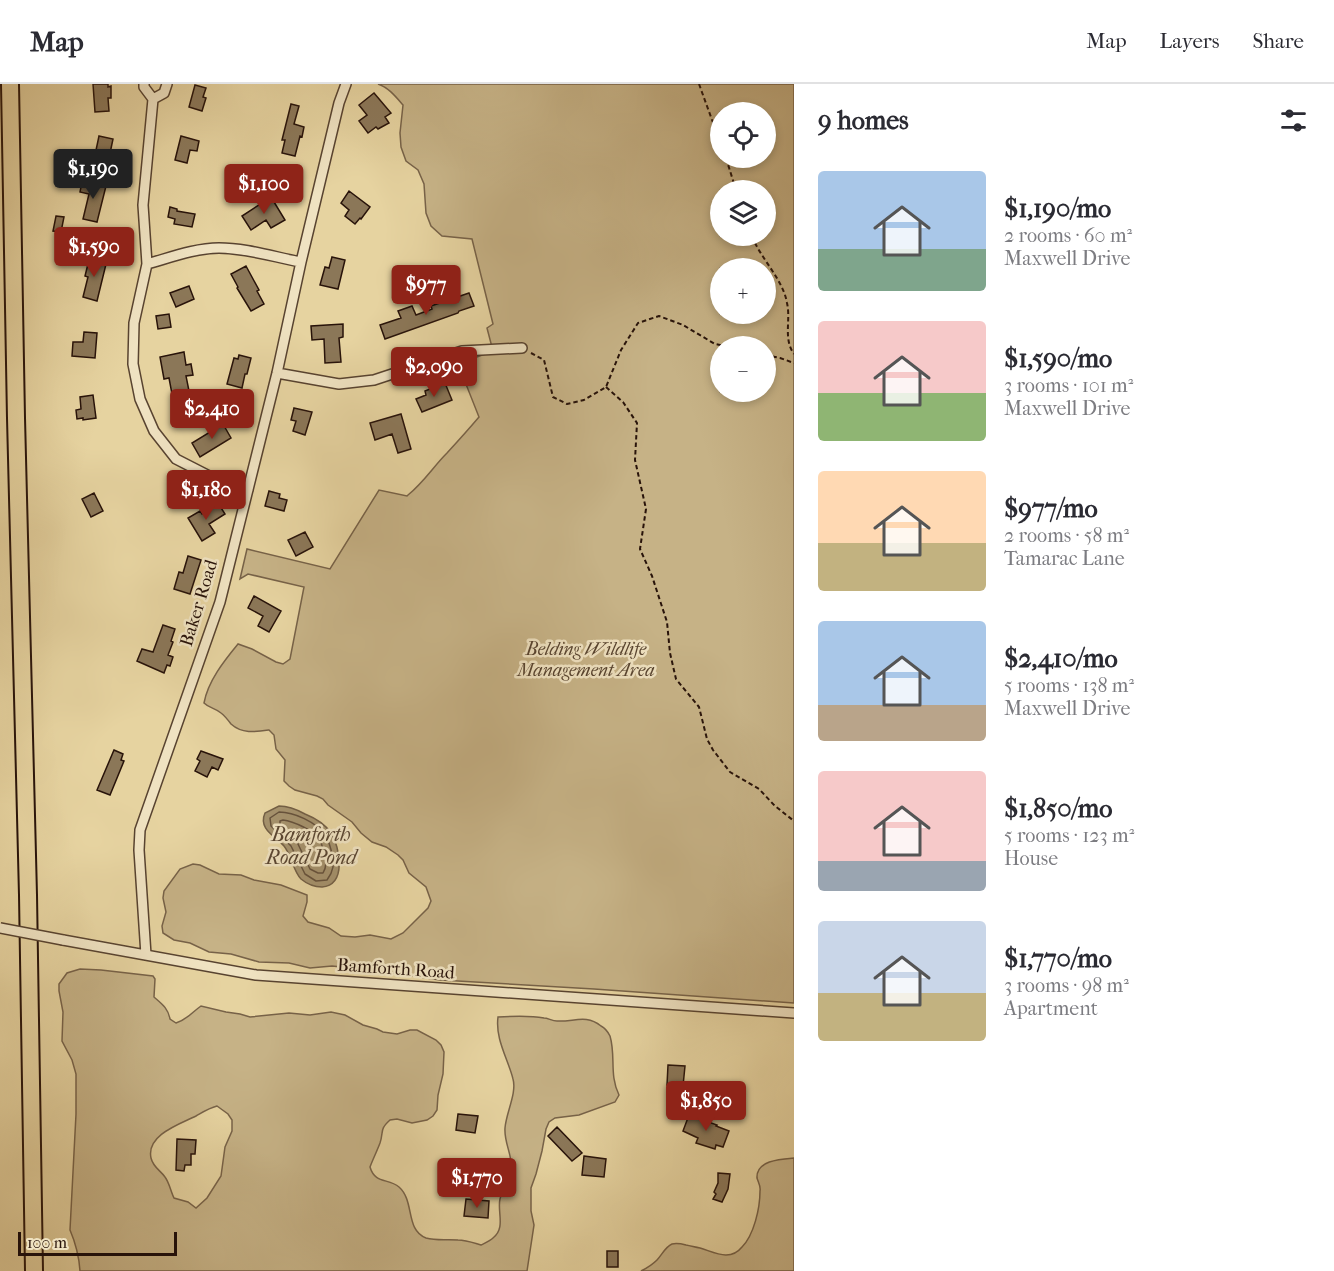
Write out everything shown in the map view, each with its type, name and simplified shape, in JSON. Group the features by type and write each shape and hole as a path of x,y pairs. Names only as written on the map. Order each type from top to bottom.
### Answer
{"highway":[{"path":"10,84 34,1271"}],"street":[{"path":"144,84 153,99 143,205 147,264 134,323 133,364 140,399 154,431 176,459 219,481 248,490"},
{"path":"153,99 164,93 167,84"},
{"name":"Baker Road","path":"146,955 139,850 140,830 220,602 277,373 339,103 346,84"},
{"path":"147,264 217,248 301,262"},
{"path":"277,373 339,384 374,380 462,351 522,348"},
{"name":"Bamforth Road","path":"0,928 256,975 794,1013"}],"path":[{"path":"699,84 710,114"},
{"path":"756,246 781,287 787,302 788,335 790,348 794,354"},
{"path":"522,348 544,360 553,398 567,404 584,400 606,387 621,350 638,323 659,316 683,325 710,341"},
{"path":"776,357 794,363"},
{"path":"606,387 623,402 637,423 635,460 646,509 640,549 652,576 667,622 670,653 676,679 699,707 707,739 730,772 759,789 794,821"}],"green space":[{"name":"Belding Wildlife Management Area","path":"378,84 794,84 794,1003 440,980 332,966 310,968 289,963 259,962 231,954 209,952 190,943 174,940 163,933 162,926 166,912 164,891 180,869 193,864 219,874 241,875 281,885 307,895 303,916 308,922 329,928 341,936 370,935 391,939 403,933 428,908 431,901 426,887 409,873 398,855 372,842 352,822 323,799 295,790 284,781 285,760 276,749 274,735 269,730 244,731 235,727 221,713 204,703 213,679 238,644 276,662 283,664 290,659 304,587 248,574 240,579 247,549 330,569 379,490 407,496 479,417 458,364 493,351 487,328 493,324 472,239 442,236 431,226 426,213 424,184 418,170 406,161 401,147 403,105 392,93"},
{"path":"80,969 153,976 155,979 154,997 166,1009 170,1019 176,1023 187,1018 201,1006 250,1017 331,1012 345,1015 383,1032 397,1034 417,1030 436,1040 444,1052 437,1110 427,1120 412,1123 397,1119 390,1120 383,1129 370,1167 375,1176 391,1182 404,1193 415,1229 419,1234 430,1239 461,1240 481,1245 492,1239 499,1230 499,1204 511,1169 505,1128 514,1085 498,1033 498,1017 532,1016 557,1021 585,1019 596,1022 610,1036 614,1080 619,1095 615,1102 579,1115 555,1118 549,1122 531,1188 531,1211 534,1225 527,1271 80,1271 77,1250 70,1230 76,1074 62,1041 63,1012 59,991 59,984 67,973","holes":["217,1106 232,1120 232,1131 225,1147 221,1176 207,1198 196,1208 188,1202 174,1198 166,1179 152,1161 151,1150 154,1143 166,1131 211,1108"]},
{"path":"794,1158 794,1271 641,1271 655,1262 672,1244 683,1244 722,1255 737,1252 750,1236 756,1221 760,1189 757,1178 761,1167 771,1162"}],"water":[{"name":"Bamforth Road Pond","path":"279,806 292,808 312,817 331,833 337,847 339,864 335,880 330,885 316,886 301,879 284,846 266,828 263,819 265,813"}],"building":[{"path":"93,84 111,86 111,98 108,98 109,111 95,112"},
{"path":"195,85 206,88 202,111 189,107"},
{"path":"374,93 391,113 385,117 389,123 378,129 376,127 368,133 359,121 367,115 359,105"},
{"path":"291,104 299,106 294,124 304,127 295,156 282,153 285,140 282,140"},
{"path":"99,136 113,139 109,158 95,155"},
{"path":"181,136 199,141 197,151 190,150 187,163 175,160"},
{"path":"82,182 106,186 97,222 83,219 89,194 80,192"},
{"path":"349,191 370,207 355,224 345,216 349,210 341,203"},
{"path":"271,197 285,220 271,228 266,220 251,230 242,216"},
{"path":"170,207 177,211 195,214 192,227 174,224 175,219 168,217"},
{"path":"56,216 64,217 61,232 53,231"},
{"path":"90,256 107,260 97,301 83,297"},
{"path":"332,257 345,260 338,289 320,285 325,267 329,268"},
{"path":"246,266 264,304 251,311 231,274"},
{"path":"189,286 194,299 176,307 170,293"},
{"path":"469,293 474,306 385,339 380,325 401,318 398,311 412,306 416,315 432,309 431,306"},
{"path":"169,314 171,327 158,329 156,316"},
{"path":"343,324 343,337 339,338 341,362 325,363 324,339 312,340 311,326"},
{"path":"84,332 97,333 95,358 72,356 73,342 83,342"},
{"path":"184,352 186,365 191,364 193,375 186,376 189,391 172,394 169,378 164,379 160,357"},
{"path":"239,355 251,358 242,388 227,384 234,358 238,359"},
{"path":"445,383 452,400 422,412 416,399 426,395 425,391"},
{"path":"93,395 96,418 77,419 76,410 81,409 80,397"},
{"path":"294,408 312,412 305,435 293,431 296,421 291,420"},
{"path":"401,414 411,449 398,453 392,434 375,440 370,423"},
{"path":"223,424 231,438 200,457 192,443"},
{"path":"269,491 280,494 279,498 287,500 284,511 265,506"},
{"path":"94,493 103,511 91,517 82,499"},
{"path":"218,503 225,514 209,524 215,533 202,541 188,518 200,511 202,514"},
{"path":"305,532 313,547 296,556 288,540"},
{"path":"188,556 201,560 190,594 174,589 179,572 183,573"},
{"path":"254,596 281,611 269,632 258,626 263,616 248,608"},
{"path":"163,625 175,629 168,655 173,657 164,673 137,661 142,649 153,652"},
{"path":"114,750 123,754 121,760 124,761 110,795 97,790"},
{"path":"201,751 223,759 218,770 212,767 207,777 195,771 200,761 197,759"},
{"path":"668,1065 685,1066 683,1086 667,1085"},
{"path":"458,1114 478,1116 475,1133 456,1130"},
{"path":"689,1115 729,1131 723,1147 716,1145 715,1149 696,1143 698,1138 683,1131"},
{"path":"557,1127 582,1153 572,1161 548,1136"},
{"path":"177,1139 196,1140 195,1154 191,1154 191,1165 185,1165 184,1171 176,1170"},
{"path":"584,1156 606,1159 604,1177 582,1175"},
{"path":"718,1173 730,1174 728,1189 722,1202 713,1199 716,1194 714,1192 718,1183"},
{"path":"466,1199 489,1201 488,1218 464,1216"},
{"path":"607,1251 618,1251 618,1267 607,1267"}]}
